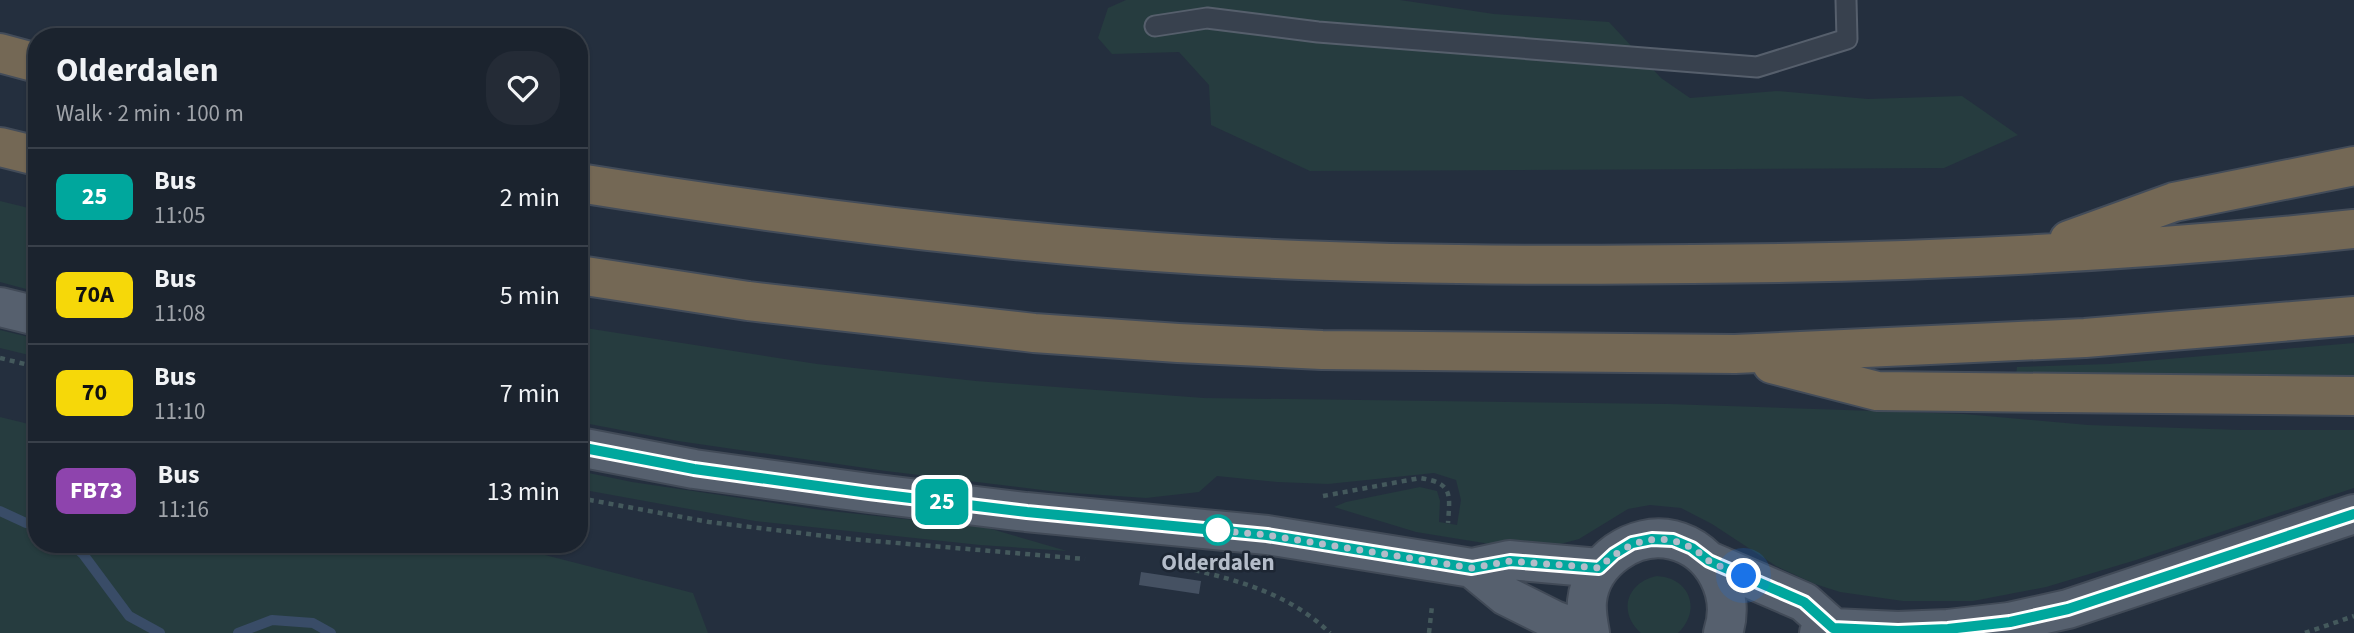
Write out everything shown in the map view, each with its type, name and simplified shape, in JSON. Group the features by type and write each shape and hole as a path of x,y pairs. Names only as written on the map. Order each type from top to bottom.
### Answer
{"highway":[{"path":"0,53 28,61"},
{"path":"0,147 28,154"},
{"path":"2027,256 2174,202 2354,166"},
{"path":"588,184 706,204 1035,242 1201,255 1367,263 1533,266 1854,263 2027,256 2354,229"},
{"path":"588,276 748,301 1034,333 1322,350 1735,354 2085,338 2354,316"},
{"path":"1735,354 1877,391 2354,396"}],"main road":[{"path":"0,307 28,314"},
{"path":"588,449 694,469 856,491 1027,512 1267,535 1472,568 1510,561 1599,568"},
{"path":"1472,568 1506,596 1554,620 1590,633 1587,600 1591,583 1599,568 1614,554 1632,543 1652,539 1673,540 1692,548 1709,561 1804,602 1826,630 1948,629 2033,617 2068,609 2354,514"},
{"path":"1709,561 1721,579 1727,600 1727,622 1723,633"}],"lane":[{"path":"1155,26 1207,18 1359,35 1757,66 1847,39 1846,0"}],"path":[{"path":"0,358 28,365"},
{"path":"1323,496 1420,478 1434,480 1444,484 1448,491 1448,523"},
{"path":"588,500 709,522 850,539 1086,559"},
{"path":"1181,567 1216,575 1289,601 1330,633"},
{"path":"1429,633 1432,606"},
{"path":"2305,633 2354,616"}],"green space":[{"path":"1126,0 1400,0 1494,14 1609,22 1661,78 1690,98 1777,91 1868,99 1962,96 2018,135 1944,168 1310,171 1211,125 1209,85 1179,52 1112,54 1098,38 1108,8"},
{"path":"0,201 28,208 28,290 0,282"},
{"path":"588,328 817,364 976,381 1204,398 1668,404 1964,414 2088,425 2241,430 2354,430 2354,488 2046,587 1973,601 1903,601 1840,592 1815,584 1776,566 1712,524 1681,508 1650,505 1628,509 1579,539 1542,549 1416,532 1334,507 1346,502 1420,487 1437,491 1440,501 1439,522 1457,525 1461,500 1456,480 1434,473 1328,484 1217,476 1199,492 1146,498 1058,492 678,441 588,424"},
{"path":"0,330 28,337 28,355 0,348"},
{"path":"2354,343 2354,380 2016,375 2017,367 2109,364"},
{"path":"0,417 28,424 28,553 537,553 693,593 708,633 0,633"},
{"path":"588,473 821,510 988,528 1067,551 980,545 755,521 588,491"},
{"path":"1657,576 1678,583 1689,597 1689,615 1678,633 1641,633 1629,616 1632,591 1638,584"}],"building":[{"path":"1141,572 1201,581 1199,594 1139,585"}],"waterway":[{"path":"0,511 28,523"},
{"path":"82,553 129,616 160,633"},
{"path":"238,633 272,620 313,623 331,633"}],"bus line":[{"name":"25","path":"588,449 694,469 869,493 1027,512 1267,535 1472,568 1510,561 1599,568 1614,554 1632,543 1652,539 1673,540 1692,548 1709,561 1804,602 1833,628 1898,631 2010,622 2068,609 2354,514"}],"place":[{"name":"Olderdalen","path":"1218,530"}],"route":[{"path":"1218,530 1214,530 1267,535 1472,568 1510,561 1599,568 1614,554 1632,543 1652,539 1673,540 1692,548 1709,561 1744,576"}]}
